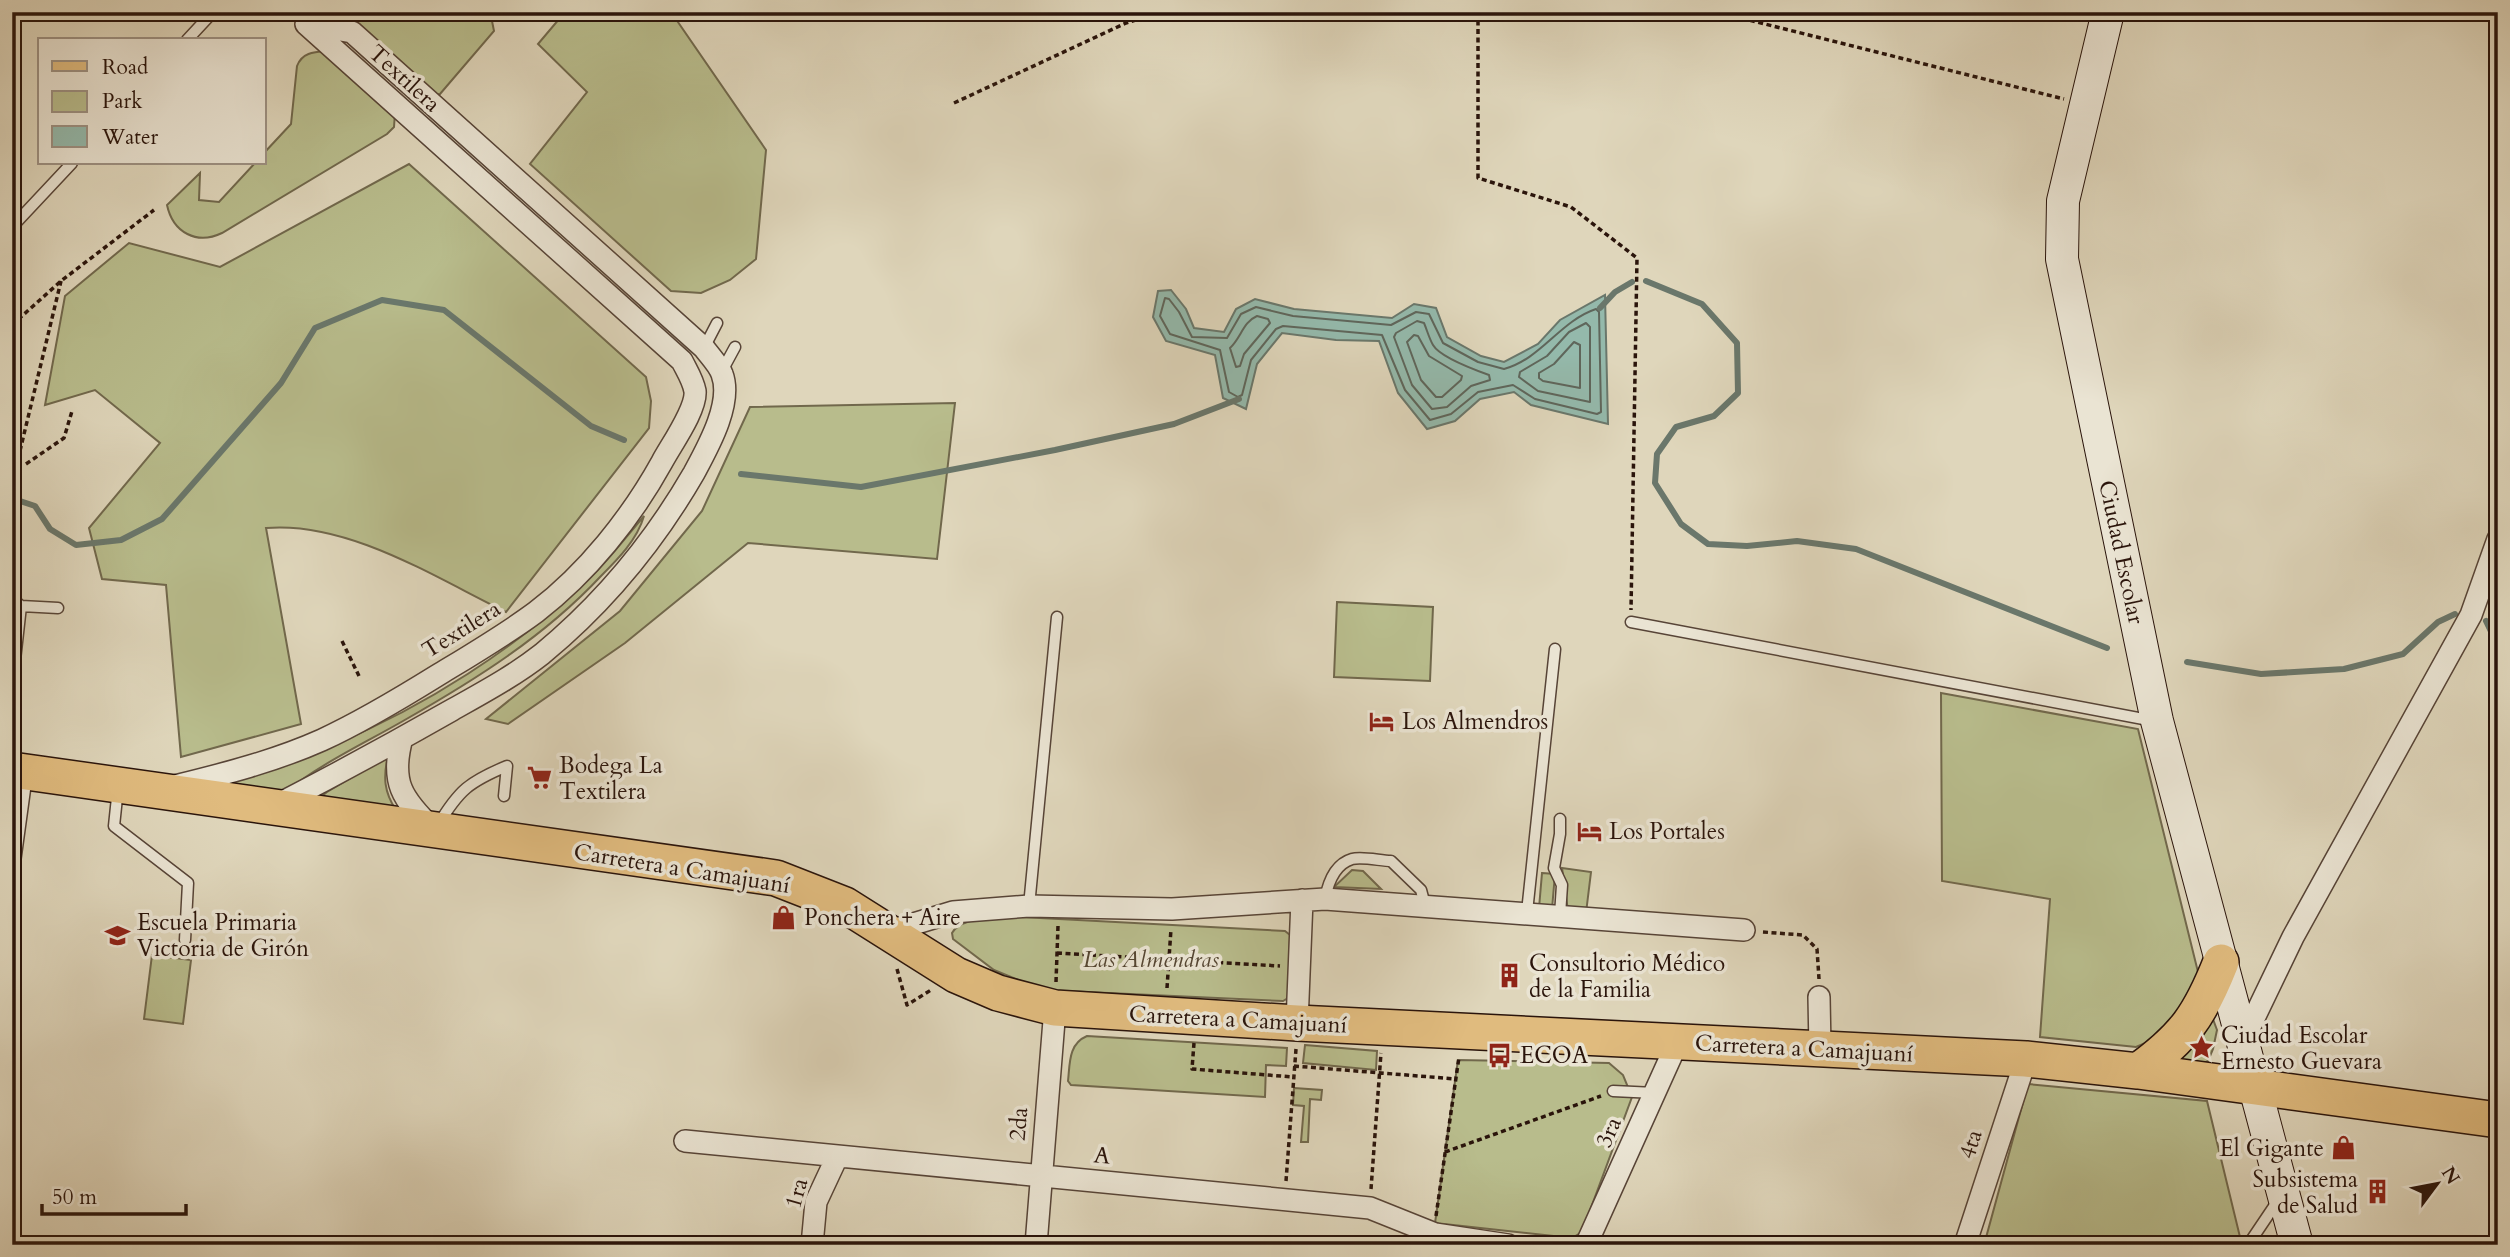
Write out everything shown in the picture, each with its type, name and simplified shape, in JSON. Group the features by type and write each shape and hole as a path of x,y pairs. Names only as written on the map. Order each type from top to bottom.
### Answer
{"main road":[{"name":"Carretera a Camajuaní","path":"20,771 776,878 845,905 956,975 998,993 1055,1008 1297,1023 2026,1059 2138,1071 2498,1120"},
{"path":"2138,1071 2164,1053 2187,1030 2206,1001 2221,962"}],"street":[{"name":"Ciudad Escolar","path":"2108,12 2063,201 2062,259 2157,721 2297,1245"},
{"name":"Textilera","path":"299,18 352,32 704,348 722,371"},
{"name":"Textilera","path":"157,791 244,769 321,740 414,690 503,636 538,610 579,573 618,528 650,483 690,411 695,393 682,361 299,18"},
{"path":"682,361 694,360 704,348"},
{"path":"274,807 498,683 540,655 586,615 635,563 672,511 703,457 723,409 726,387 722,371"},
{"path":"690,411 711,404 723,409"},
{"path":"2242,1043 2293,937 2471,615 2498,539"},
{"path":"402,738 396,775 401,791 415,812 435,830"},
{"path":"887,932 953,912 1029,906 1172,909 1325,899 1744,930"},
{"path":"1297,1023 1301,900"},
{"path":"1819,997 1820,1048"},
{"name":"2da","path":"1036,1245 1055,1008"},
{"name":"3ra","path":"1586,1245 1678,1041"},
{"name":"4ta","path":"1965,1245 2026,1059"},
{"name":"A","path":"685,1141 1370,1208 1433,1233 1508,1245"},
{"name":"1ra","path":"812,1245 816,1202 836,1157"}],"lane":[{"path":"189,38 213,12"},
{"path":"12,227 71,164"},
{"path":"704,348 717,323"},
{"path":"722,371 735,346"},
{"path":"12,687 16,602 58,608"},
{"path":"1029,906 1057,617"},
{"path":"1631,622 2157,721"},
{"path":"1527,912 1555,649"},
{"path":"435,830 457,796 477,779 507,766 504,796"},
{"path":"12,884 20,771"},
{"path":"119,785 114,826 188,883 185,940"},
{"path":"1560,819 1554,868 1562,885 1560,915"},
{"path":"1325,899 1335,871 1353,859 1391,861 1421,890 1424,905"},
{"path":"1613,1091 1655,1093"},
{"path":"2248,1245 2282,1194"}],"path":[{"path":"954,103 1126,23 1161,12"},
{"path":"1478,12 1478,178 1571,207 1637,258 1631,622"},
{"path":"1717,12 2086,105"},
{"path":"12,325 61,281 154,210"},
{"path":"14,473 61,281"},
{"path":"14,473 64,438 72,411"},
{"path":"342,641 359,676"},
{"path":"1055,1008 1059,907"},
{"path":"1172,909 1169,959 1192,1069 1293,1077"},
{"path":"1744,930 1803,935 1817,949 1819,997"},
{"path":"1057,953 1299,967"},
{"path":"1284,1199 1297,1023"},
{"path":"1370,1208 1382,1027"},
{"path":"1433,1233 1463,1031"},
{"path":"1294,1066 1456,1079"},
{"path":"1445,1152 1613,1091"}],"green space":[{"path":"354,12 482,12 492,21 494,31 440,94 435,95 361,30"},
{"path":"565,12 671,12 766,150 756,259 730,280 701,293 671,291 530,164 587,92 538,44"},
{"path":"326,51 395,113 394,127 387,134 222,233 204,238 187,234 180,229 170,215 167,205 200,173 199,200 219,202 254,164 266,164 266,151 291,124 297,66 302,58"},
{"path":"409,164 646,377 651,401 649,428 506,612 420,568 359,542 297,528 266,528 301,724 181,757 166,585 102,579 89,528 160,443 95,390 45,405 65,296 129,243 220,267"},
{"path":"955,403 937,559 748,543 625,643 508,724 486,719 620,611 702,511 750,407"},
{"path":"644,516 626,549 579,598 532,638 482,673 430,706 327,764 284,793 229,786 227,782 320,750 368,730 468,674 560,605 595,573"},
{"path":"1337,602 1433,607 1430,681 1334,677"},
{"path":"1941,693 2138,729 2198,972 2191,999 2155,1039 2136,1047 2040,1037 2050,899 1942,881"},
{"path":"388,756 386,784 396,810 323,800 322,796 327,792"},
{"path":"1562,868 1591,872 1586,913 1568,911"},
{"path":"1352,870 1363,871 1381,889 1334,887"},
{"path":"1542,873 1555,874 1552,909 1539,908"},
{"name":"Las Almendras","path":"1004,916 1285,931 1290,935 1288,998 1283,1001 1043,990 994,970 953,939 952,933 962,924"},
{"path":"152,955 191,960 183,1024 144,1019"},
{"path":"2210,1011 2217,1030 2208,1061 2194,1068 2169,1062"},
{"path":"1087,1036 1287,1048 1286,1066 1266,1065 1265,1097 1071,1085 1068,1081 1071,1055 1076,1044"},
{"path":"1305,1045 1377,1051 1376,1070 1303,1063"},
{"path":"1458,1060 1609,1063 1623,1075 1632,1097 1582,1232 1572,1238 1435,1223"},
{"path":"2028,1084 2207,1101 2240,1237 2209,1245 1984,1245"},
{"path":"1294,1088 1322,1090 1321,1100 1310,1099 1308,1142 1301,1142 1304,1106 1293,1105"}],"water":[{"path":"1171,290 1186,309 1194,328 1224,332 1236,309 1255,299 1294,309 1392,318 1414,304 1436,308 1447,337 1481,356 1504,362 1538,344 1560,320 1605,295 1608,424 1531,405 1514,392 1480,399 1455,421 1427,429 1398,393 1379,341 1336,340 1282,333 1257,364 1246,409 1223,398 1215,355 1166,341 1153,317 1158,291"}],"waterway":[{"path":"1646,281 1702,304 1737,343 1738,393 1714,416 1676,427 1657,454 1655,483 1681,524 1708,544 1747,546 1797,541 1856,549 2107,648"},
{"path":"1600,308 1615,292 1632,282"},
{"path":"14,499 35,506 50,529 76,545 121,540 162,519 281,383 315,328 382,300 444,310 591,426 624,440"},
{"path":"741,474 861,487 1174,424 1239,399"},
{"path":"2187,662 2261,674 2344,669 2403,654 2438,622 2455,614"},
{"path":"2486,621 2498,646"}],"place":[{"name":"Los Almendros","path":"1382,721"},
{"name":"Bodega La Textilera","path":"539,778"},
{"name":"Los Portales","path":"1589,831"},
{"name":"Ponchera + Aire","path":"784,917"},
{"name":"Escuela Primaria Victoria de Girón","path":"117,935"},
{"name":"Consultorio Médico de la Familia","path":"1509,976"},
{"name":"Ciudad Escolar Ernesto Guevara","path":"2201,1048"},
{"name":"ECOA","path":"1500,1055"},
{"name":"El Gigante","path":"2344,1148"},
{"name":"Subsistema de Salud","path":"2378,1192"}]}
